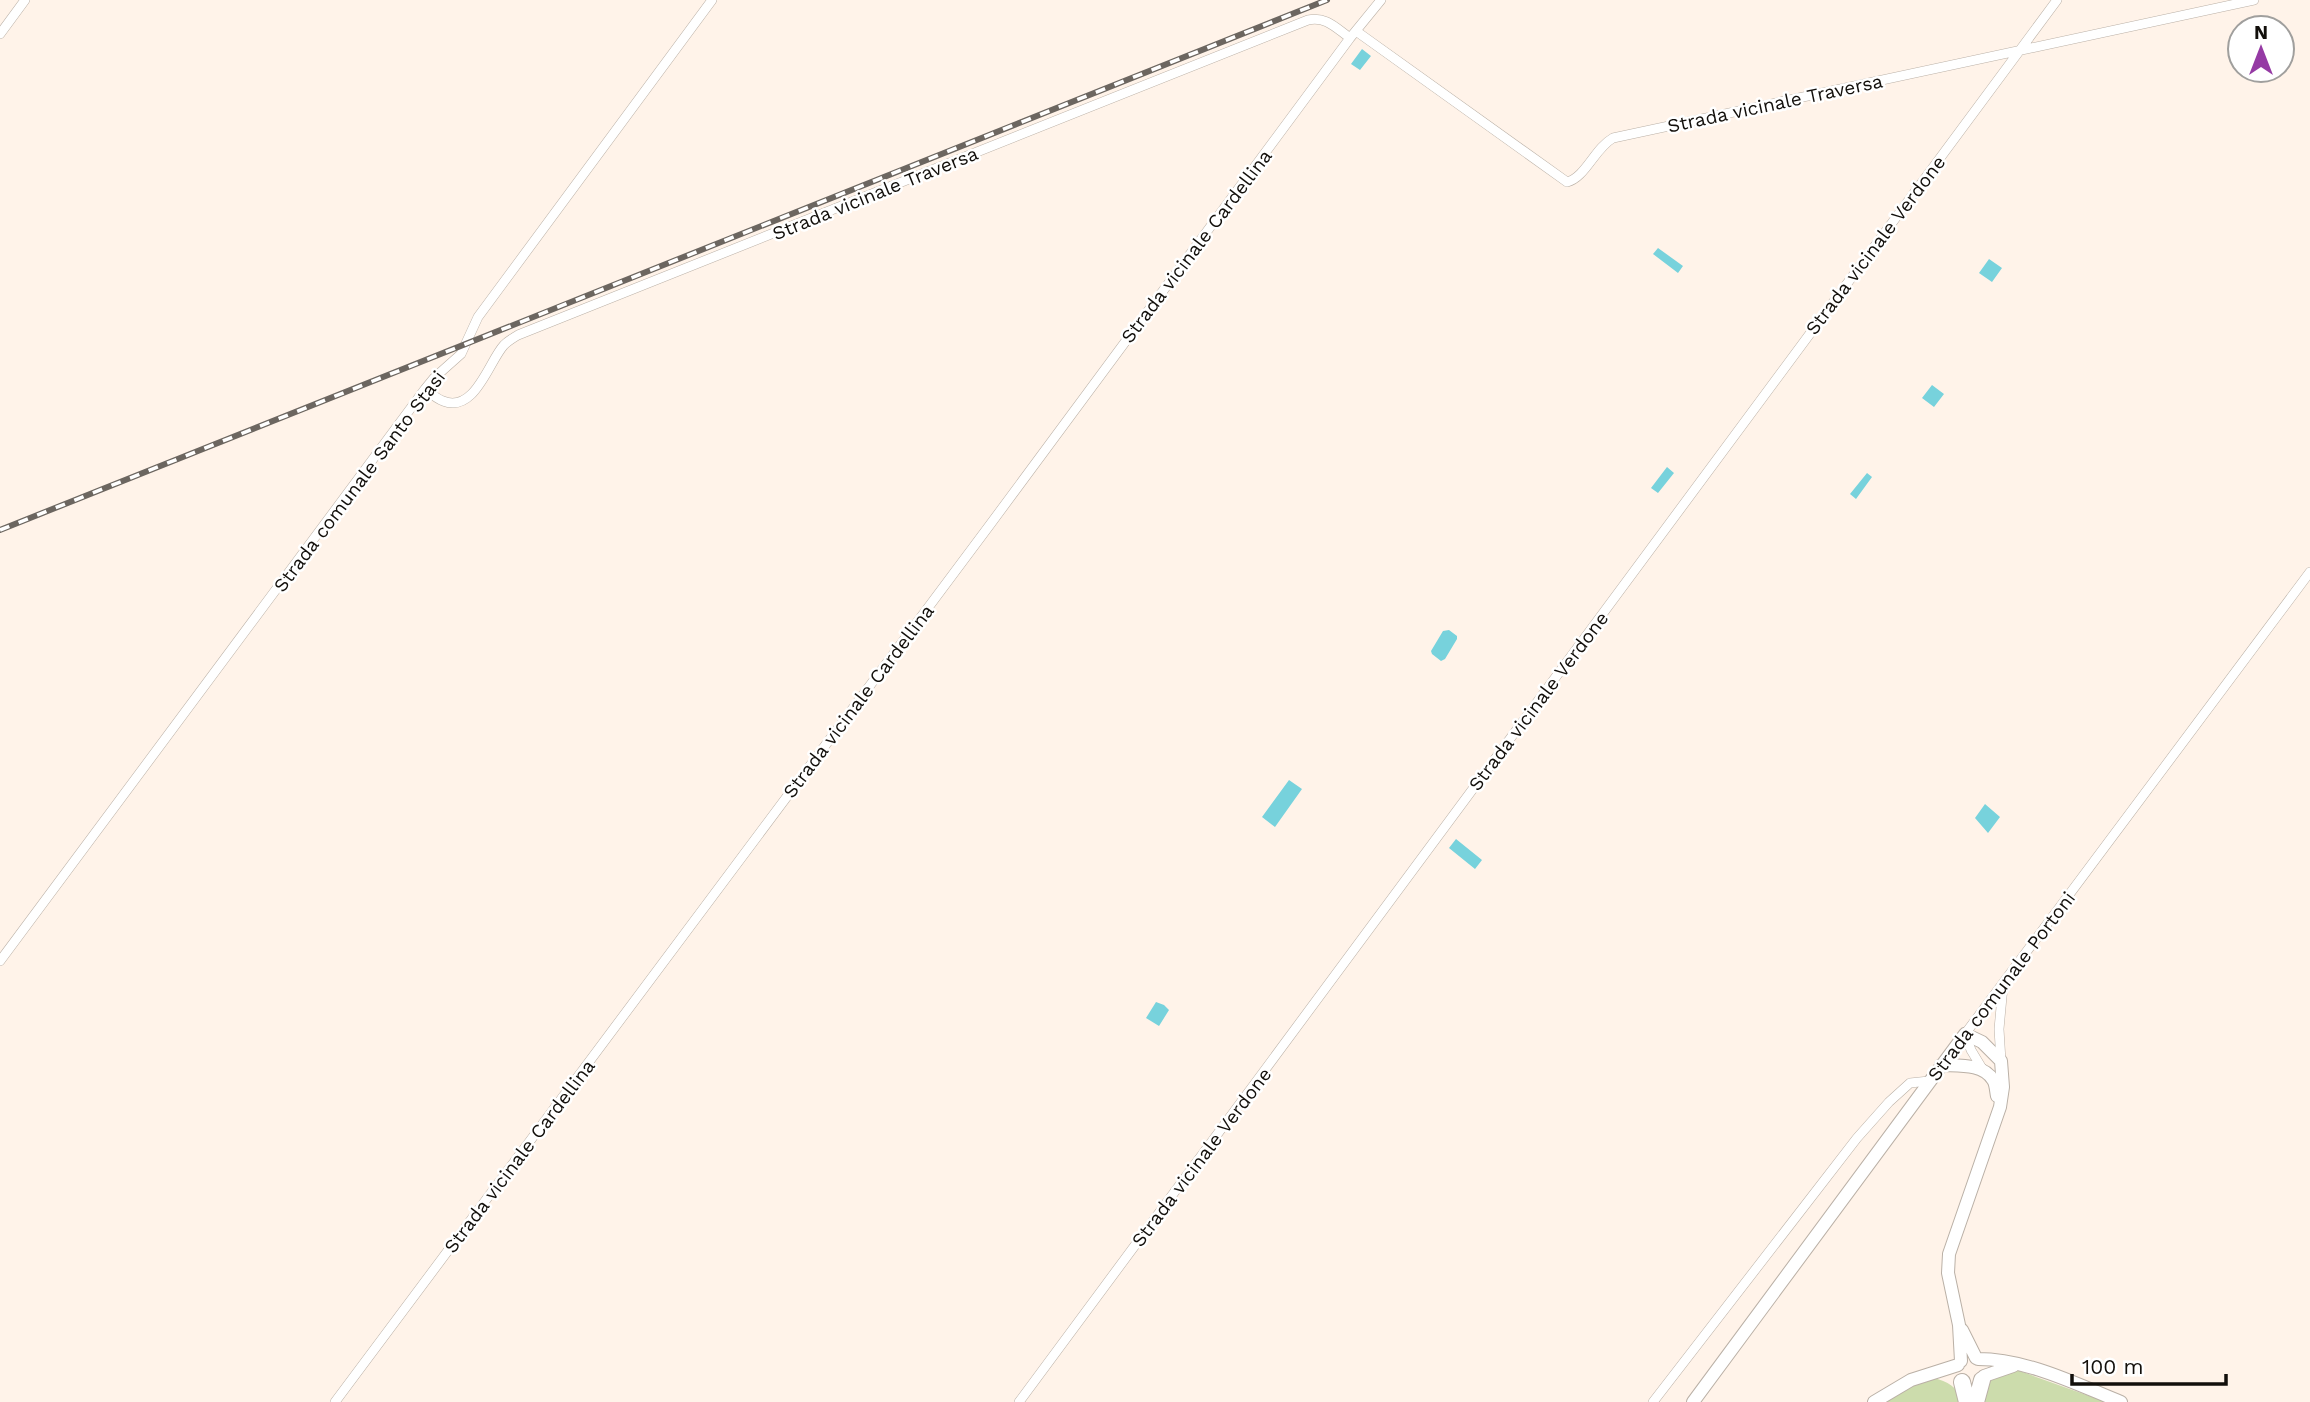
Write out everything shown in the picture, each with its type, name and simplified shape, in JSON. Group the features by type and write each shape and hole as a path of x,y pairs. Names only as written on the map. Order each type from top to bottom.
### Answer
{"highway":[{"path":"1960,1372 1968,1402"},
{"path":"1976,1402 1983,1378"}],"street":[{"path":"0,34 25,0"},
{"name":"Strada comunale Santo Stasi","path":"0,961 433,378 461,354 478,317 712,0"},
{"name":"Strada vicinale Cardellina","path":"335,1402 1353,34 1381,0"},
{"name":"Strada vicinale Verdone","path":"1019,1402 2057,0"},
{"name":"Strada vicinale Traversa","path":"425,389 444,402 462,401 478,386 502,346 518,335 1308,20 1325,20 1353,34 1567,183 1577,178 1603,145 1613,138 2254,0"},
{"name":"Strada comunale Portoni","path":"1693,1402 1929,1081 2310,572"},
{"path":"2004,984 1999,1029 2003,1087 2000,1107 1949,1254 1948,1273 1959,1325 1960,1372 1970,1385 2016,1365"},
{"path":"1965,1034 1982,1042 2001,1061"},
{"path":"1965,1034 1983,1070 1994,1081 2000,1107"},
{"path":"1941,1065 1983,1070"},
{"path":"1653,1402 1857,1138 1910,1083 1929,1081"},
{"path":"1959,1325 1983,1365 1983,1378"},
{"path":"1960,1372 1968,1358 1990,1359 2037,1369 2121,1402"},
{"path":"1874,1402 1911,1380 1930,1373 1960,1372"}],"green space":[{"path":"2017,1370 2106,1402 1984,1402 1989,1381 2001,1374"},
{"path":"1933,1378 1951,1386 1963,1402 1882,1402 1913,1383"}],"water":[{"path":"1362,49 1371,56 1360,70 1351,64"},
{"path":"1658,248 1683,266 1678,273 1653,254"},
{"path":"1989,259 2002,268 1992,282 1979,273"},
{"path":"1932,385 1944,394 1934,407 1922,398"},
{"path":"1667,467 1674,473 1658,493 1651,488"},
{"path":"1867,473 1872,477 1856,499 1850,494"},
{"path":"1449,630 1457,639 1441,661 1431,651 1443,631"},
{"path":"1289,780 1302,789 1275,827 1262,817"},
{"path":"1985,804 2000,817 1988,833 1975,818"},
{"path":"1456,839 1482,860 1475,869 1449,848"},
{"path":"1156,1002 1169,1010 1159,1026 1146,1018"}],"railway":[{"path":"0,530 1327,0"}]}
